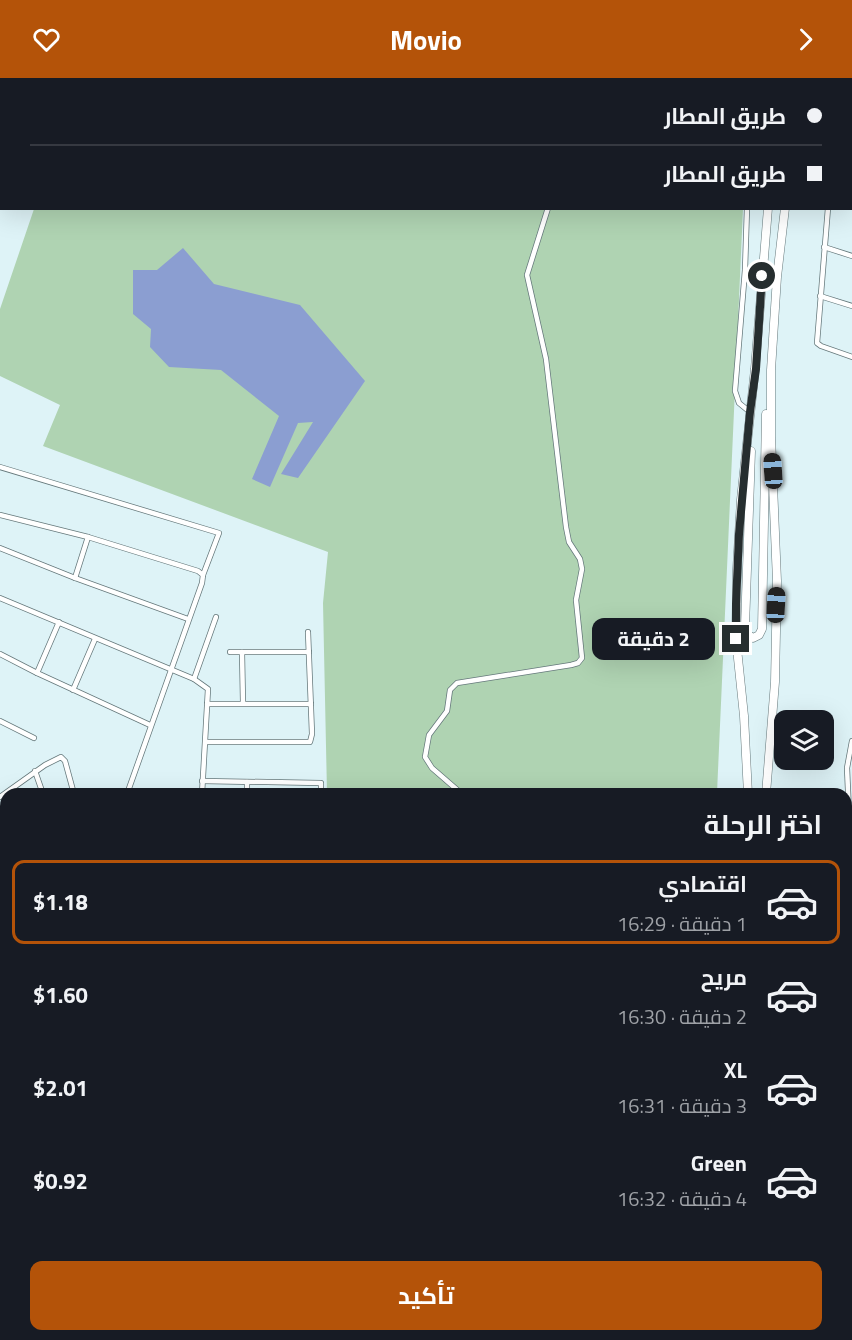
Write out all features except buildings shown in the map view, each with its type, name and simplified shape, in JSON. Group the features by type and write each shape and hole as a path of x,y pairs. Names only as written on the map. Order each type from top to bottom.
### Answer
{"highway":[{"path":"768,210 755,372 745,627 747,634 753,638 759,635 762,629 765,436 777,277 785,210"},
{"path":"766,788 777,644 777,556 771,437 772,344"},
{"path":"748,788 736,604 741,500 755,372"}],"street":[{"path":"455,788 432,768 425,757 429,735 447,711 450,690 458,683 571,665 578,663 582,658 576,600 582,569 580,559 569,542 566,527 546,359 527,275 547,210"},
{"path":"747,210 745,270 735,392 739,403 750,412"},
{"path":"828,210 818,344 852,357"},
{"path":"824,247 852,256"},
{"path":"820,296 852,306"},
{"path":"0,468 219,533 129,788"},
{"path":"0,515 88,537 198,571 203,575"},
{"path":"75,578 88,537"},
{"path":"0,548 188,619"},
{"path":"0,598 194,679 208,689 202,788"},
{"path":"194,679 216,617"},
{"path":"37,673 58,622"},
{"path":"206,742 310,742 312,734 308,632"},
{"path":"73,690 95,639"},
{"path":"230,652 309,652"},
{"path":"242,652 243,703"},
{"path":"0,654 150,725"},
{"path":"207,704 311,704"},
{"path":"0,721 34,738"},
{"path":"848,788 847,768 852,741"},
{"path":"12,788 35,771 58,758 64,758 72,788"},
{"path":"35,771 41,788"},
{"path":"202,781 321,783 321,788"},
{"path":"247,782 248,788"}],"green space":[{"path":"34,210 743,210 717,788 327,788 323,603 328,552 43,446 60,405 0,376 0,309"}],"water":[{"path":"183,248 214,284 300,305 365,381 298,478 281,474 313,422 298,423 270,487 252,479 279,416 221,370 169,367 150,347 151,329 133,314 133,270 157,270"}],"route":[{"path":"736,639 741,500 756,369 762,276"}]}
